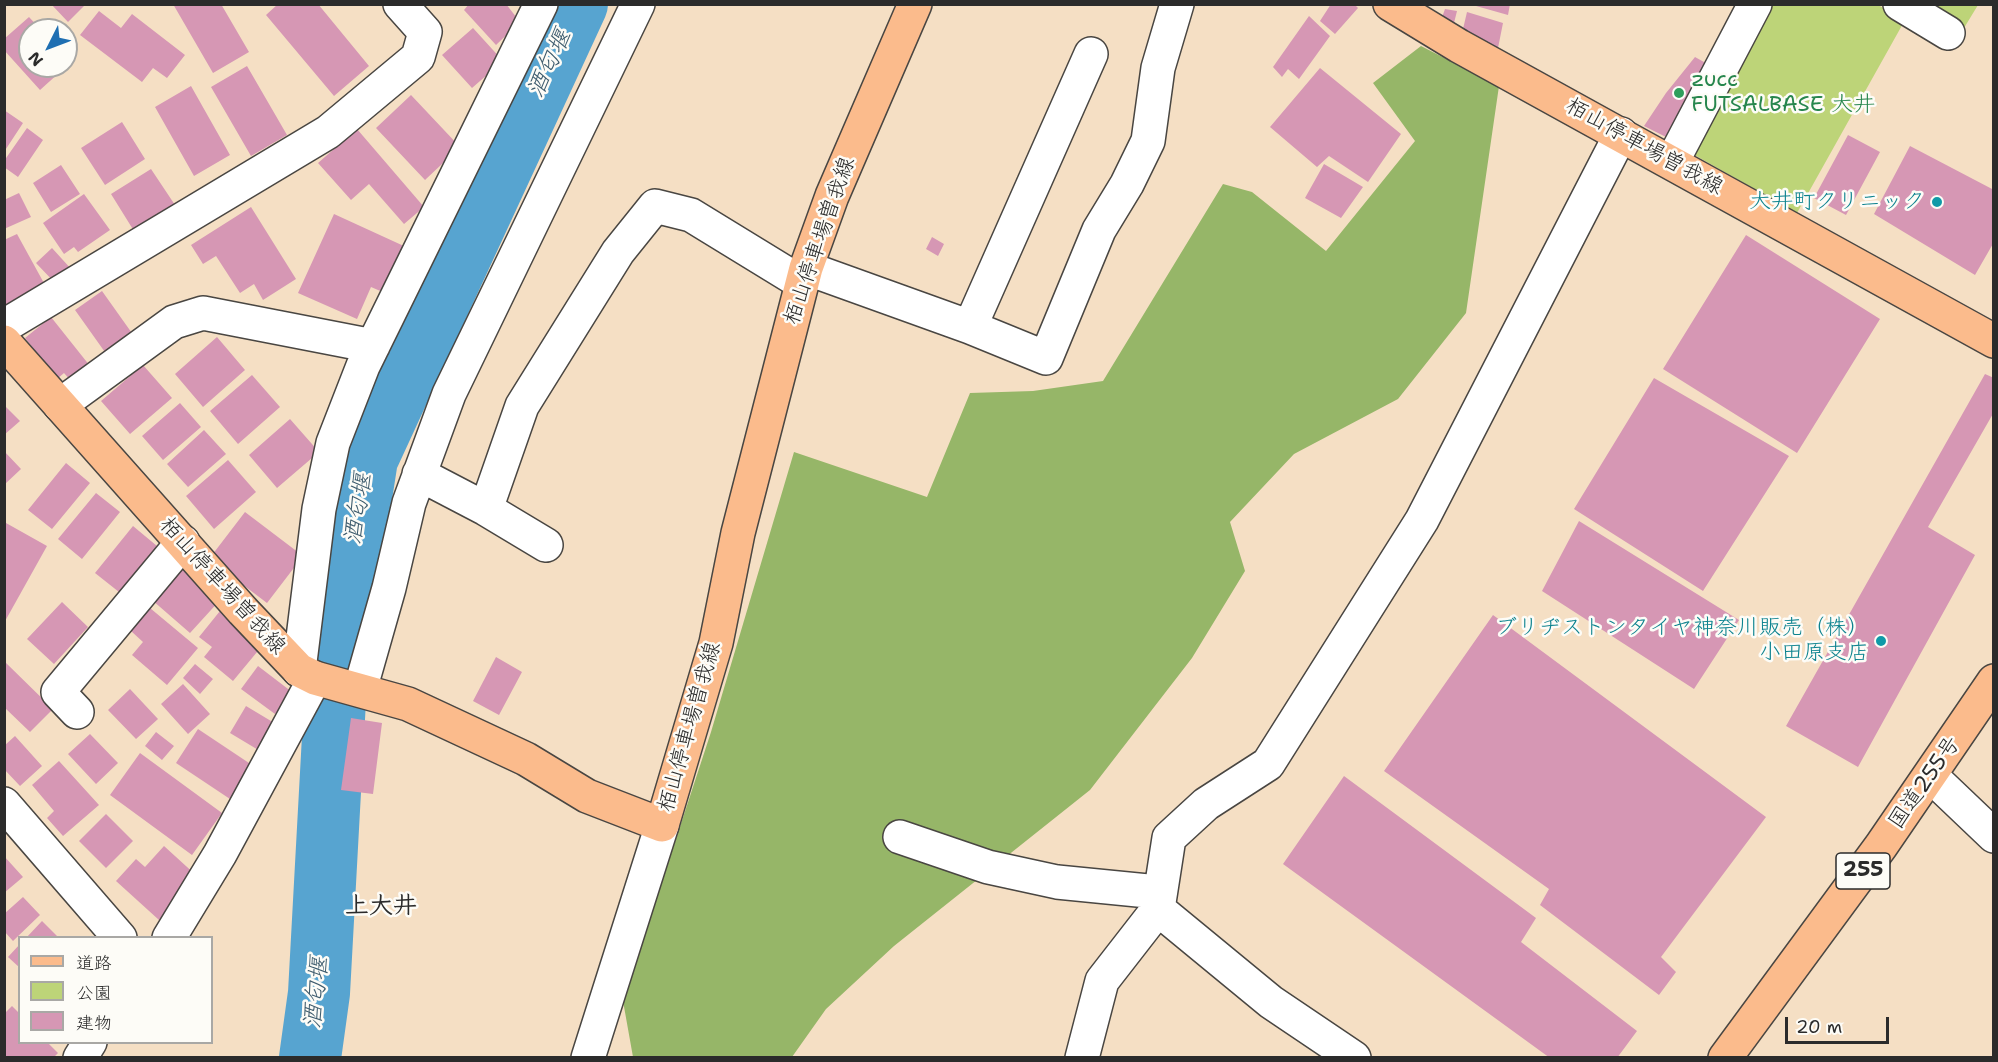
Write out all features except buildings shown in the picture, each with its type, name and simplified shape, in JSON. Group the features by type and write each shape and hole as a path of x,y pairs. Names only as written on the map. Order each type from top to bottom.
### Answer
{"main road":[{"name":"栢山停車場曽我線","path":"4,342 183,542 307,674 408,704 526,759 587,796 662,825 716,643 738,533 804,276 846,163 915,4"},
{"name":"栢山停車場曽我線","path":"1406,9 1459,46 1994,341"},
{"name":"国道255号","path":"1725,1058 1931,776 1994,681"}],"street":[{"path":"4,326 328,132 418,57 425,32 400,4"},
{"path":"170,936 220,854 307,674 319,509 333,443 373,346 541,4"},
{"path":"360,690 389,588 409,503 449,394 638,4"},
{"path":"486,509 522,406 618,252 655,206 691,215 804,276 970,327 1046,358 1099,230 1127,184 1148,141 1158,68 1178,4"},
{"path":"1672,162 1755,4"},
{"path":"1900,4 1948,33"},
{"path":"970,327 1091,54"},
{"path":"1082,1058 1102,981 1158,900 1169,838 1206,804 1268,764 1422,520 1621,134"},
{"path":"60,405 174,322 203,313 373,346"},
{"path":"419,474 486,509 546,545"},
{"path":"77,712 58,692 183,542"},
{"path":"1931,776 1994,836"},
{"path":"4,804 118,936"},
{"path":"588,1058 662,825"},
{"path":"900,837 1000,870 1158,900 1271,1002 1354,1058"},
{"path":"80,1058 89,1044"}],"green space":[{"path":"1773,5 1878,5 1905,20 1797,213 1691,153"},
{"path":"1921,5 1978,5 1964,28"},
{"path":"1421,46 1499,86 1466,313 1398,399 1294,454 1230,522 1245,571 1192,658 1090,790 894,946 826,1009 792,1057 633,1057 623,1001 711,732 794,452 927,497 970,393 1033,391 1103,381 1223,184 1252,192 1326,251 1415,141 1373,83"}],"waterway":[{"name":"酒匂堰","path":"310,1058 319,993 338,645 367,459 577,4"}],"place":[{"name":"zucc FUTSALBASE 大井","path":"1679,93"},
{"name":"大井町クリニック","path":"1937,202"},
{"name":"ブリヂストンタイヤ神奈川販売（株） 小田原支店","path":"1881,641"}],"district":[{"name":"上大井","path":"381,907"}]}
